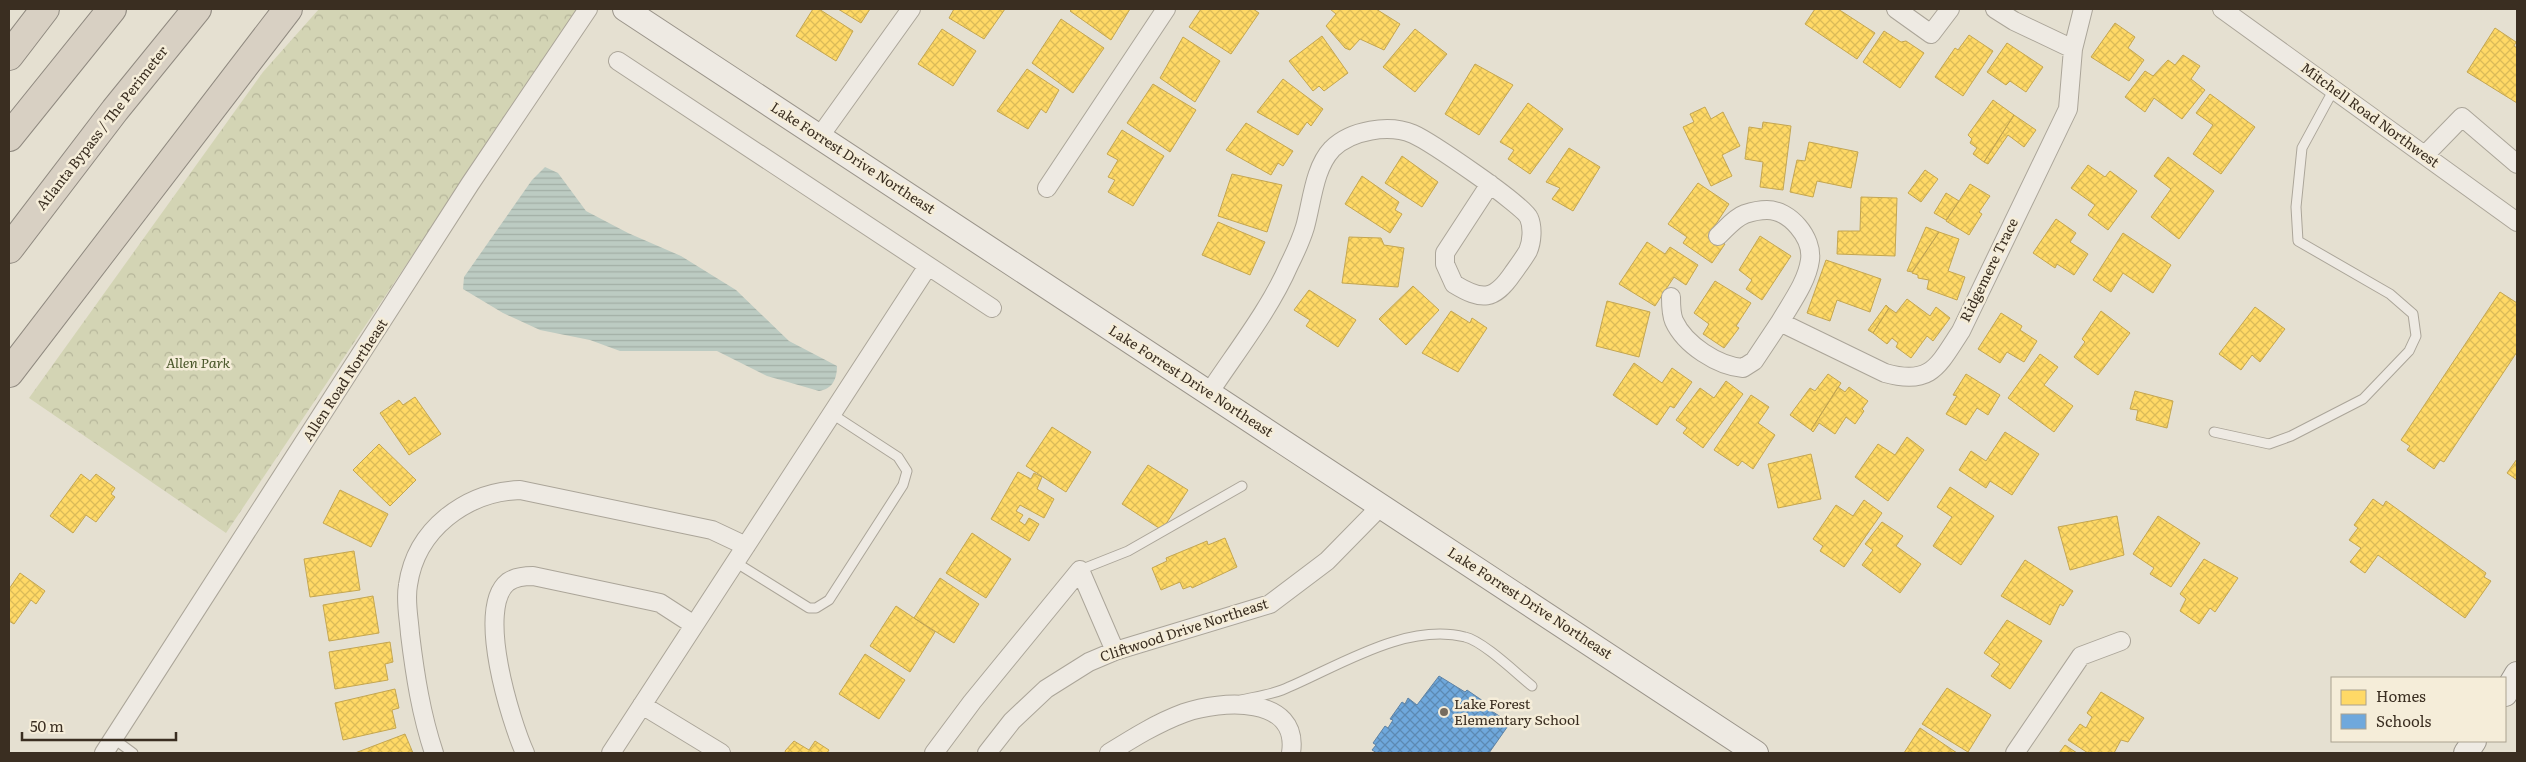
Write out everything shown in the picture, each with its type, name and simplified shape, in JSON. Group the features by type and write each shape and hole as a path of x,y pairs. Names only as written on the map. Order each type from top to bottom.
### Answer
{"highway":[{"path":"9,56 45,9"},
{"path":"9,137 112,9"},
{"name":"Atlanta Bypass / The Perimeter","path":"9,249 115,110 197,9"},
{"path":"9,373 288,9"}],"street":[{"name":"Allen Road Northeast","path":"109,746 470,184 588,9"},
{"name":"Lake Forrest Drive Northeast","path":"625,9 1756,753"},
{"path":"820,136 911,9"},
{"path":"1048,188 1166,9"},
{"path":"1896,9 1930,34 1950,9"},
{"path":"1995,9 2014,21 2073,49"},
{"name":"Ridgemere Trace","path":"1780,322 1885,373 1903,378 1925,376 1942,359 1961,330 2068,109 2073,49 2083,9"},
{"name":"Mitchell Road Northwest","path":"2222,9 2240,14 2334,90 2517,222"},
{"path":"618,61 992,308"},
{"path":"2425,155 2462,117 2517,164"},
{"path":"1209,393 1276,292 1289,267 1304,228 1322,162 1333,148 1350,136 1382,129 1413,134 1490,184 1515,201 1529,216 1532,234 1528,250 1502,289 1490,295 1478,295 1454,284 1444,264 1445,253 1490,184"},
{"path":"1672,297 1674,321 1690,341 1709,357 1730,367 1743,368 1754,361 1780,322 1806,275 1810,259 1809,242 1799,227 1782,214 1768,210 1744,214 1718,236"},
{"path":"611,753 928,266"},
{"path":"434,753 424,718 415,673 407,603 408,585 411,570 425,542 445,518 457,509 488,494 520,490 712,530 746,546"},
{"name":"Cliftwood Drive Northeast","path":"987,753 1012,721 1046,689 1089,662 1115,651 1270,604 1327,561 1381,506"},
{"path":"934,753 972,702 1080,570 1115,651"},
{"path":"524,753 505,697 497,655 497,603 508,583 524,576 534,576 660,603 694,625"},
{"path":"2014,753 2081,656 2121,641"},
{"path":"2506,692 2517,674"},
{"path":"642,705 721,753"},
{"path":"1109,753 1146,731 1186,713 1222,705 1263,708 1278,714 1289,727 1292,744 1291,753"},
{"path":"2466,753 2473,742"}],"lane":[{"path":"2214,432 2268,444 2291,436 2363,399 2409,351 2416,336 2414,314 2390,294 2298,241 2296,207 2302,148 2334,90"},
{"path":"735,562 809,608 816,608 829,600 903,485 907,471 898,457 832,414"},
{"path":"1080,570 1128,551 1242,486"},
{"path":"1222,705 1280,690 1370,650 1410,639 1442,634 1467,637 1532,686"},
{"path":"109,746 133,753"}],"green space":[{"name":"Allen Park","path":"319,9 578,9 226,533 29,398 263,72"}],"shaded area":[{"path":"545,167 558,173 586,211 628,233 681,256 736,290 789,341 837,366 836,375 831,385 819,391 767,376 717,351 620,351 590,340 540,330 503,313 463,289 464,277 532,180"}],"building: Homes":[{"path":"813,9 819,9 853,31 836,61 796,36"},
{"path":"838,9 870,9 861,23"},
{"path":"954,9 1005,9 984,39 949,18"},
{"path":"1072,9 1130,9 1111,40 1070,11"},
{"path":"1201,9 1253,9 1259,13 1231,54 1189,27"},
{"path":"1330,9 1376,9 1400,24 1384,50 1360,39 1350,50 1345,48 1326,26 1336,14"},
{"path":"1815,9 1838,9 1875,33 1857,59 1805,24"},
{"path":"1061,19 1104,48 1073,93 1032,63"},
{"path":"2115,23 2135,37 2128,48 2144,60 2129,81 2091,57"},
{"path":"2495,28 2516,42 2514,46 2517,48 2517,103 2467,72"},
{"path":"942,29 976,51 953,86 918,64"},
{"path":"1415,29 1447,54 1415,92 1383,67"},
{"path":"1884,31 1901,42 1906,41 1924,53 1900,88 1863,62"},
{"path":"1969,35 1993,51 1963,96 1935,77 1955,48 1958,50"},
{"path":"1322,36 1348,73 1324,91 1319,86 1313,91 1289,61"},
{"path":"1183,37 1220,61 1195,102 1160,78"},
{"path":"2007,43 2043,67 2026,92 2010,81 2006,85 1987,72"},
{"path":"2183,55 2200,66 2191,79 2205,90 2182,119 2154,98 2145,112 2125,97 2145,71 2153,76 2168,60 2175,65"},
{"path":"1475,64 1513,85 1479,135 1445,114"},
{"path":"1027,69 1059,90 1046,113 1041,109 1028,129 997,111"},
{"path":"1283,79 1323,109 1311,126 1307,122 1298,135 1257,112"},
{"path":"1153,84 1196,110 1170,152 1127,123"},
{"path":"2210,94 2255,127 2221,174 2193,154 2213,125 2196,113"},
{"path":"1993,100 2014,115 1984,162 1973,154 1977,148 1970,143 1972,139 1968,135"},
{"path":"1528,103 1563,129 1530,174 1508,159 1514,150 1500,142"},
{"path":"1705,107 1711,119 1723,112 1740,146 1722,155 1732,176 1711,186 1683,127 1694,122 1690,114"},
{"path":"2014,115 2036,130 2024,147 2008,135 1988,164 1984,162"},
{"path":"1763,122 1791,126 1783,190 1760,187 1763,162 1745,159 1749,127 1762,129"},
{"path":"1246,123 1293,151 1283,166 1278,163 1271,175 1226,150"},
{"path":"1122,130 1164,156 1133,206 1108,192 1115,180 1108,177 1118,160 1107,154"},
{"path":"1809,142 1858,152 1851,188 1817,181 1813,197 1790,192 1797,160 1805,161"},
{"path":"1569,148 1600,167 1573,211 1552,199 1560,188 1546,182"},
{"path":"1402,156 1438,182 1422,207 1385,183"},
{"path":"2168,157 2214,191 2179,239 2151,217 2171,189 2154,176"},
{"path":"2088,165 2105,177 2110,171 2137,191 2108,230 2088,215 2095,205 2071,188"},
{"path":"1925,170 1938,179 1921,202 1908,193"},
{"path":"1232,174 1282,185 1267,232 1218,216"},
{"path":"1362,176 1399,202 1395,210 1402,214 1390,233 1345,204"},
{"path":"1698,183 1729,204 1710,233 1725,244 1712,263 1683,243 1687,237 1668,224"},
{"path":"1970,184 1990,196 1979,212 1982,214 1969,235 1946,221"},
{"path":"1946,193 1959,201 1946,220 1934,213"},
{"path":"1861,197 1897,198 1895,256 1837,254 1838,231 1860,231"},
{"path":"2056,219 2076,233 2070,242 2088,254 2074,275 2057,264 2055,268 2033,253"},
{"path":"1218,222 1265,242 1250,275 1202,255"},
{"path":"1926,227 1939,232 1912,272 1907,271"},
{"path":"1939,232 1959,239 1948,271 1965,277 1957,300 1927,289 1929,280 1918,278 1918,275 1912,273"},
{"path":"2123,233 2171,265 2153,293 2123,273 2111,292 2093,280"},
{"path":"1760,236 1791,256 1762,300 1746,289 1752,280 1739,270"},
{"path":"1349,237 1381,238 1384,245 1404,248 1398,287 1342,283"},
{"path":"1647,242 1665,254 1670,247 1698,265 1686,285 1674,277 1655,306 1619,284"},
{"path":"1826,260 1881,279 1870,312 1837,300 1830,321 1807,313"},
{"path":"1715,281 1751,303 1736,326 1739,328 1724,348 1703,334 1709,324 1694,313"},
{"path":"1413,286 1439,310 1406,345 1379,319"},
{"path":"1309,290 1356,320 1338,347 1306,326 1310,320 1294,310"},
{"path":"2500,292 2517,303 2517,352 2444,462 2440,460 2434,469 2407,450 2410,446 2401,440"},
{"path":"1907,299 1930,316 1936,307 1950,318 1933,341 1927,336 1911,358 1896,347 1898,343 1892,338 1887,344 1873,333 1889,308 1896,313"},
{"path":"1607,301 1650,312 1639,357 1596,346"},
{"path":"1886,305 1889,308 1873,333 1868,330"},
{"path":"2255,307 2285,329 2260,362 2252,355 2241,370 2219,354"},
{"path":"1451,311 1470,323 1472,318 1487,328 1458,372 1422,353"},
{"path":"2101,311 2130,333 2098,375 2074,357 2085,342 2082,339"},
{"path":"2001,313 2022,326 2020,330 2037,341 2024,362 2007,352 2000,363 1978,349"},
{"path":"2040,354 2058,367 2044,385 2073,406 2054,432 2008,398"},
{"path":"1634,363 1662,383 1672,368 1692,382 1674,408 1670,406 1657,425 1613,395"},
{"path":"1828,374 1841,383 1811,430 1790,415 1810,388 1815,391"},
{"path":"1966,374 2000,395 1988,415 1977,408 1966,425 1946,414 1957,396 1953,395"},
{"path":"1726,381 1743,394 1703,448 1683,433 1687,428 1676,420 1700,388 1714,398"},
{"path":"1838,387 1845,392 1849,387 1868,401 1862,409 1864,411 1855,424 1846,417 1835,434 1819,423 1813,432 1811,430"},
{"path":"2135,391 2173,401 2167,428 2136,420 2138,410 2130,409"},
{"path":"1751,395 1769,407 1758,423 1775,435 1753,469 1742,461 1738,466 1714,450"},
{"path":"415,397 441,434 409,455 380,413 399,400 403,405"},
{"path":"1052,427 1091,452 1066,492 1026,466"},
{"path":"2005,432 2039,454 2012,495 1990,481 1986,488 1959,470 1971,451 1986,461"},
{"path":"1907,437 1924,450 1888,501 1855,477 1878,444 1895,455"},
{"path":"379,444 416,480 390,506 353,470"},
{"path":"1811,454 1821,499 1778,508 1768,464"},
{"path":"2517,459 2517,480 2507,473"},
{"path":"1148,465 1188,490 1162,530 1122,504"},
{"path":"1018,472 1031,479 1034,473 1042,477 1037,489 1054,499 1044,518 1020,505 1016,511 1023,515 1019,521 1025,525 1029,518 1039,524 1029,541 991,519"},
{"path":"81,474 90,481 96,474 115,488 111,494 115,497 96,522 86,515 73,533 50,516"},
{"path":"1950,487 1994,516 1961,565 1933,546 1952,517 1937,507"},
{"path":"340,490 388,514 371,547 323,523"},
{"path":"2373,499 2383,506 2386,501 2486,573 2484,577 2491,581 2465,618 2378,555 2365,573 2350,562 2361,548 2349,540 2358,528 2354,525"},
{"path":"1864,500 1882,513 1844,567 1820,551 1823,546 1813,539 1836,505 1853,516"},
{"path":"2117,516 2124,555 2070,570 2058,527"},
{"path":"2158,516 2200,543 2171,587 2150,574 2154,568 2133,554"},
{"path":"1882,522 1903,536 1896,546 1921,564 1900,593 1862,565 1873,550 1865,544"},
{"path":"972,533 1011,559 986,598 946,573"},
{"path":"1225,538 1237,567 1192,588 1191,586 1183,589 1180,582 1161,590 1152,568 1167,561 1166,558 1207,541 1208,545"},
{"path":"354,551 360,590 310,597 304,559"},
{"path":"2204,559 2238,578 2215,612 2210,608 2199,624 2180,611 2186,599 2180,594"},
{"path":"2025,560 2073,591 2063,606 2060,604 2050,625 2001,596"},
{"path":"20,573 45,591 36,604 31,600 14,624 9,621 9,589"},
{"path":"940,578 979,604 954,643 914,618"},
{"path":"373,596 379,633 329,641 323,605"},
{"path":"896,606 935,632 910,672 870,646"},
{"path":"2007,620 2042,641 2010,689 1991,676 2000,664 1984,653"},
{"path":"390,642 393,662 385,664 388,680 335,689 329,652"},
{"path":"865,654 905,680 879,719 839,694"},
{"path":"1947,688 1991,715 1968,752 1922,724"},
{"path":"395,689 399,708 392,710 396,728 343,740 335,703"},
{"path":"2101,692 2144,718 2128,742 2121,740 2114,753 2088,753 2068,740 2080,724 2086,728 2092,717 2087,713"},
{"path":"1920,728 1957,753 1904,753"},
{"path":"405,734 413,753 355,753"},
{"path":"794,741 809,750 815,741 829,750 827,753 786,753 785,751"},
{"path":"2065,745 2077,753 2059,753"}],"building: Schools":[{"name":"Lake Forest Elementary School","path":"1439,676 1465,692 1467,690 1486,703 1484,706 1510,723 1489,753 1377,753 1372,750 1376,745 1373,743 1385,726 1388,728 1393,720 1390,719 1402,702 1405,704 1408,698 1417,705"}],"place":[{"name":"Lake Forest Elementary School","path":"1444,712"}]}
